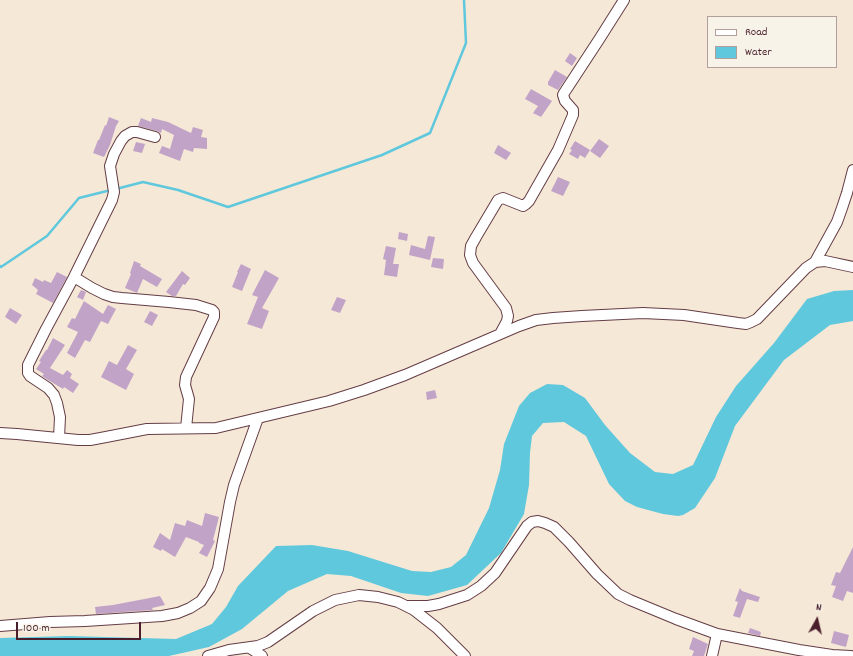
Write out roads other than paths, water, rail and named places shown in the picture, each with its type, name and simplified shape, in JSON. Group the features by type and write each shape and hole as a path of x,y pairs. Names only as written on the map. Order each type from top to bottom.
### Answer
{"street":[{"path":"519,326 473,263 470,256 472,246 498,200 503,198 523,206 529,201 558,150 572,115 573,110 563,95 624,0"},
{"path":"59,438 60,417 57,403 54,395 48,388 28,373 30,360 74,277 112,200 114,192 110,166 121,141 125,136 132,132 154,137"},
{"path":"0,433 90,440 147,428 216,428 329,401 364,390 405,375 536,320 642,313 684,315 746,324 757,319 806,268 815,262 837,222 848,193 853,170"},
{"path":"815,262 825,261 853,267"},
{"path":"74,277 92,288 113,297 196,305 214,312 214,317 185,381 189,399 186,428"},
{"path":"500,334 507,321 508,316 506,308"},
{"path":"0,626 162,616 178,613 201,601 210,588 218,570 230,502 258,418"},
{"path":"407,606 428,606 439,604 467,595 481,586 495,572 527,526 532,522 538,521 554,527 597,574 618,594 630,600 717,634 799,650 851,656"},
{"path":"208,656 230,650 250,648 268,642 313,611 335,600 359,595 378,596 398,602 414,610 437,628 465,656"},
{"path":"712,656 717,634"},
{"path":"250,648 262,656"}],"water":[{"path":"853,290 853,321 830,325 784,360 735,426 715,478 695,508 683,515 678,516 663,514 637,507 625,501 609,484 586,436 564,422 543,423 532,436 529,485 524,514 501,553 467,585 428,596 401,593 351,576 327,574 288,591 242,629 209,647 169,656 0,656 0,638 69,636 176,639 212,624 226,607 238,586 276,546 312,545 348,551 412,571 431,572 451,567 466,555 489,508 500,470 504,444 519,406 530,393 547,384 563,385 585,398 605,425 630,453 655,472 673,474 693,465 716,417 736,386 774,343 807,299 834,291"}],"waterway":[{"path":"116,189 143,182 178,190 228,207 382,155 430,133 466,43 464,0"},
{"path":"0,266 1,267 47,236 79,198 111,190"}]}
